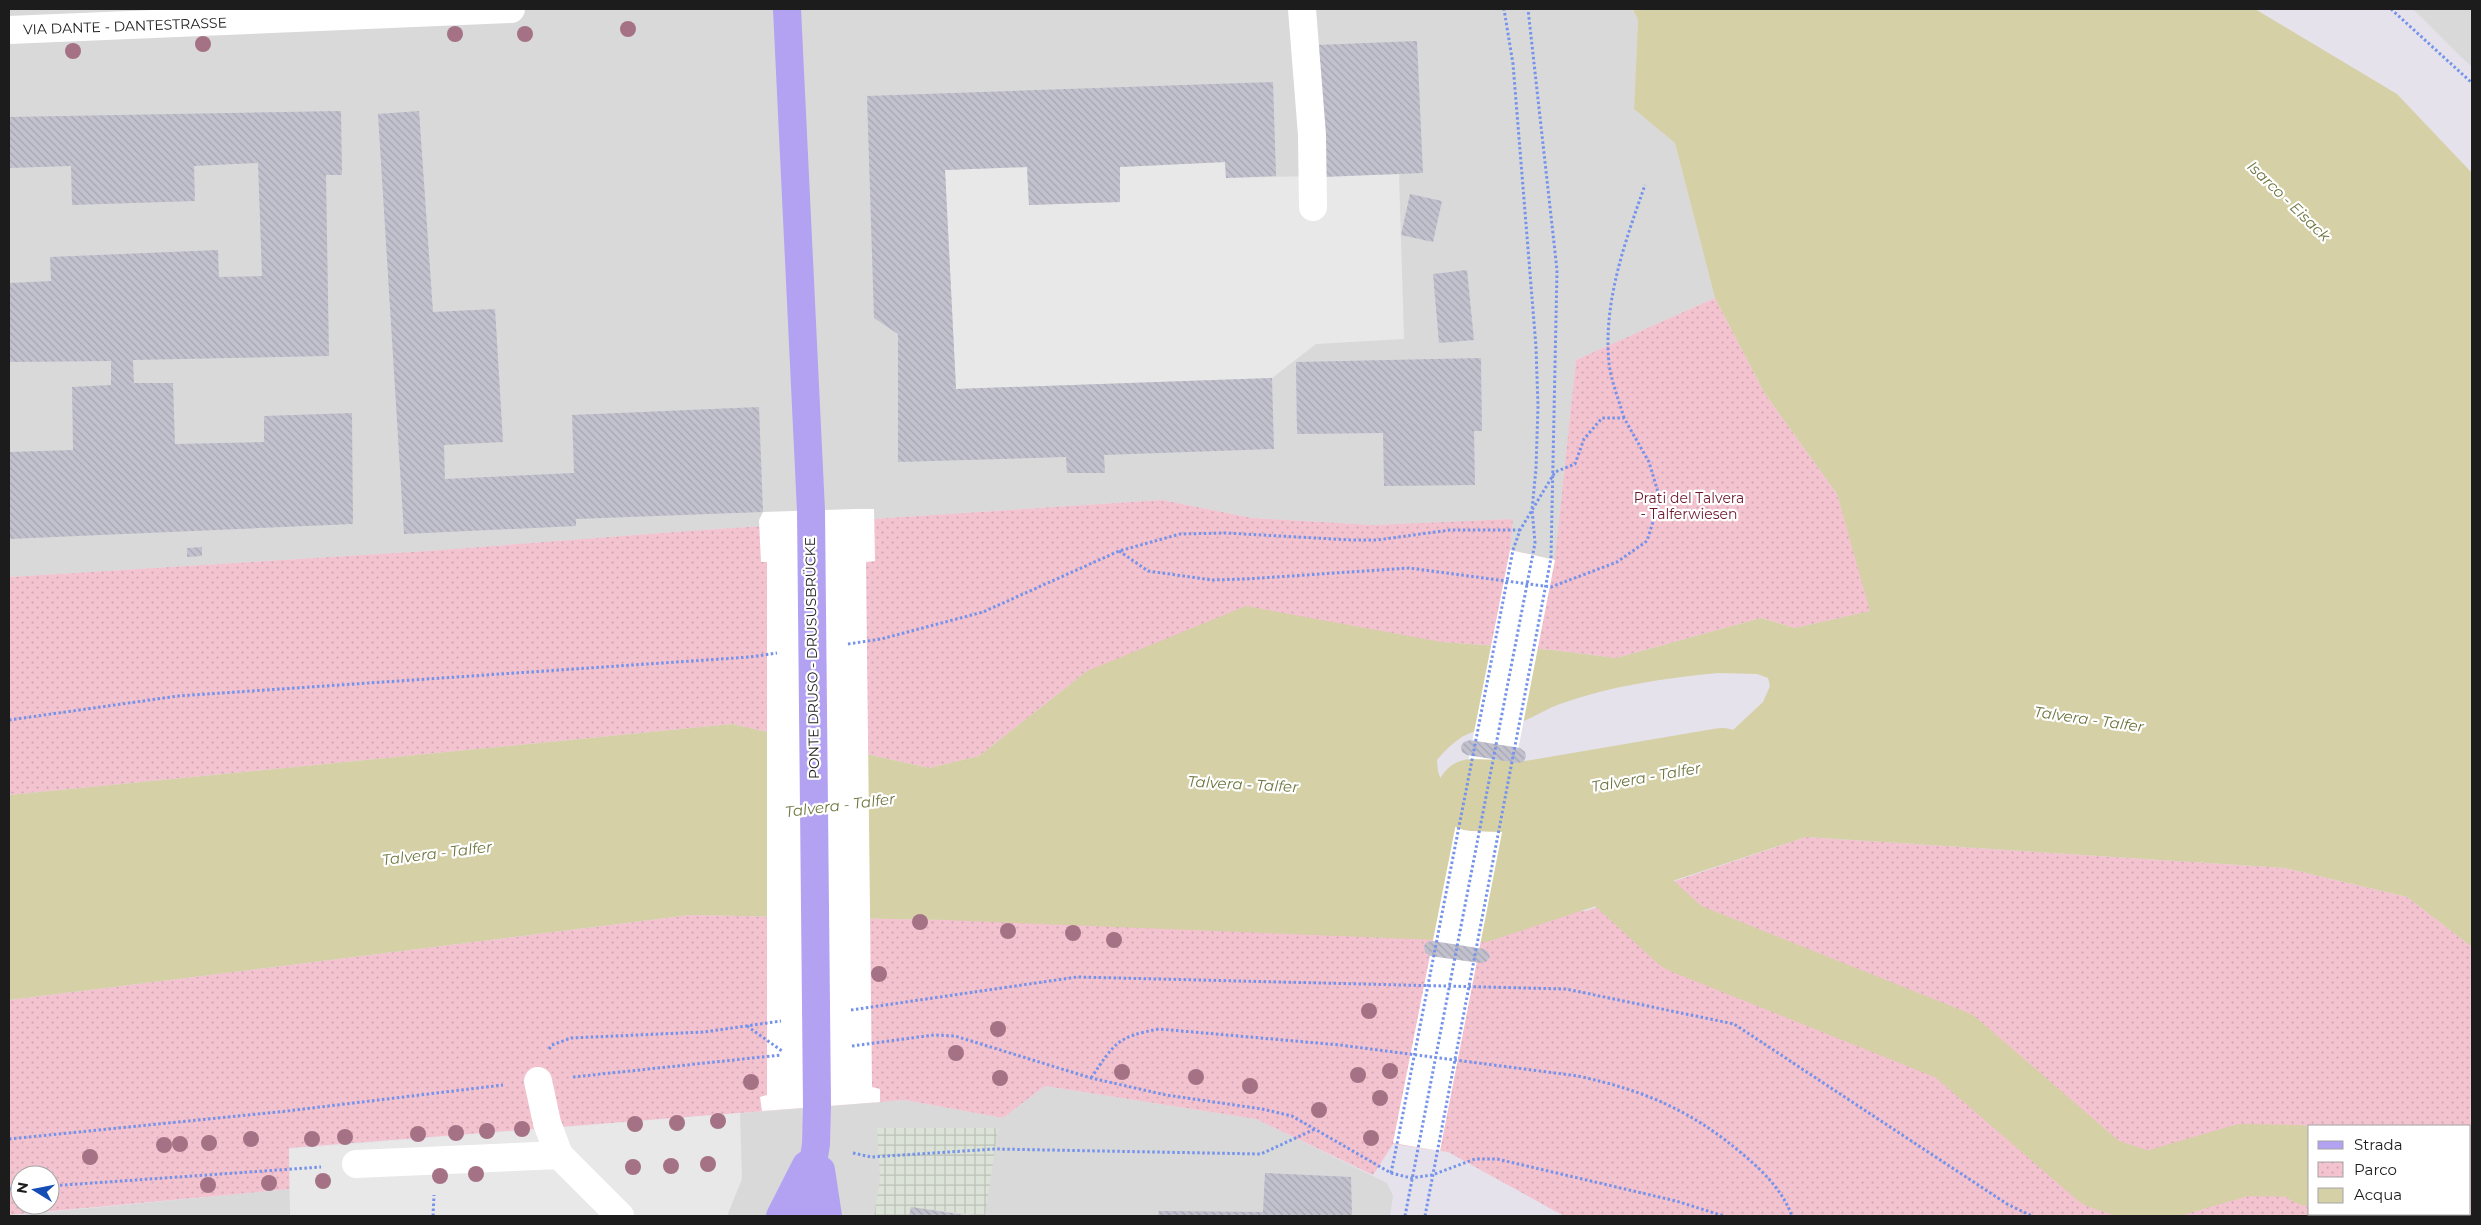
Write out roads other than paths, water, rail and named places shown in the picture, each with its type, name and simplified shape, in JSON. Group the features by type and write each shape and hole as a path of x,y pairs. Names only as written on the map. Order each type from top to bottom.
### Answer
{"main road":[{"name":"PONTE DRUSO - DRUSUSBRÜCKE","path":"786,9 811,511 816,1144"},
{"path":"780,1216 816,1144"},
{"path":"805,1216 816,1144"},
{"path":"816,1144 828,1216"}],"street":[{"name":"VIA DANTE - DANTESTRASSE","path":"9,30 390,12 511,9"},
{"path":"1302,9 1312,135 1313,207"},
{"path":"538,1081 547,1123 559,1155 620,1216"},
{"path":"356,1164 559,1155"}],"water":[{"name":"Isarco - Eisack","path":"1633,9 2255,9 2397,94 2472,173 2472,947 2407,897 2285,868 1806,837 1487,942 944,920 690,915 9,1000 9,795 732,724 929,768 979,756 1087,671 1246,606 1442,642 1553,650 1616,658 1761,618 1795,628 1870,611 1837,494 1765,394 1715,298 1675,143 1634,109 1638,20","holes":["1718,673 1757,674 1768,678 1770,686 1763,702 1734,729 1670,762 1589,795 1558,785 1536,782 1517,796 1458,792 1444,786 1438,772 1437,760 1451,745 1462,737 1481,730 1511,726 1554,706 1598,692 1678,677"]}],"waterway":[{"name":"Talvera - Talfer","path":"1472,795 1529,797 1722,764"},
{"path":"1561,826 1682,937 1954,1046 2101,1173 2147,1188 2243,1160 2298,1161 2308,1168"}],"park label":[{"name":"Prati del Talvera - Talferwiesen","path":"1689,506"}]}
